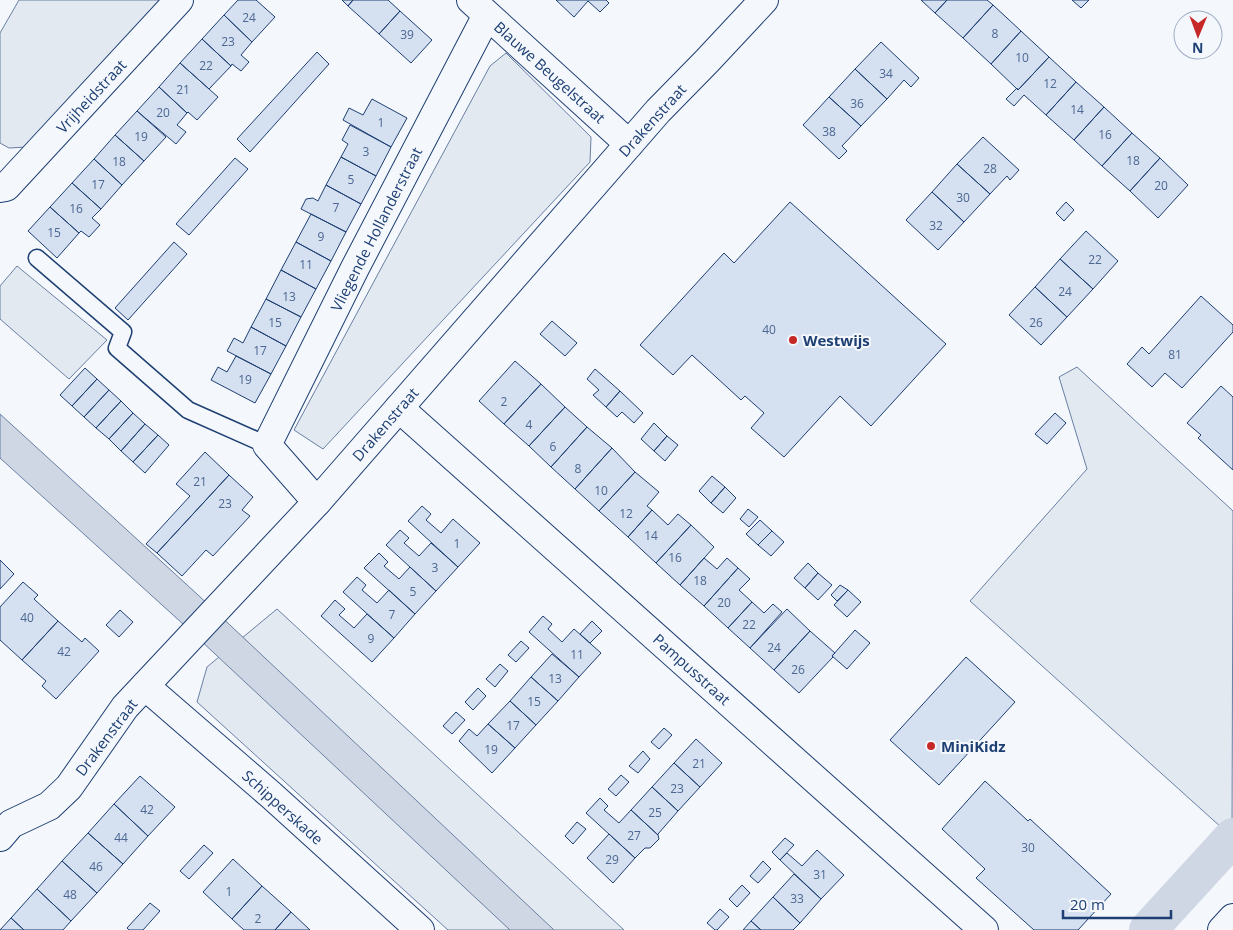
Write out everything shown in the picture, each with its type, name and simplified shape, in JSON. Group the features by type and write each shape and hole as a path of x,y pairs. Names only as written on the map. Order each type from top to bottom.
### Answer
{"street":[{"name":"Vrijheidstraat","path":"0,188 6,187 179,0"},
{"name":"Drakenstraat","path":"0,837 11,824 50,806 69,787 125,707 317,502 658,111 764,0"},
{"name":"Blauwe Beugelstraat","path":"479,7 629,144"},
{"name":"Vliegende Hollanderstraat","path":"268,445 355,268 479,7"},
{"name":"Pampusstraat","path":"399,408 984,930"},
{"path":"268,445 317,502"},
{"name":"Schipperskade","path":"146,686 271,795 420,930"},
{"path":"1222,930 1233,918"}],"lane":[{"path":"37,258 123,332 117,348 188,410 268,445"}],"shaded area":[{"path":"19,0 173,0 26,147 9,148 0,143 0,33"},
{"path":"506,53 591,137 590,162 323,449 294,430 490,66"},
{"path":"17,266 107,340 69,379 0,319 0,286"},
{"path":"1077,367 1233,511 1232,837 970,601 1087,469 1059,377"},
{"path":"0,414 197,594 554,930 510,930 183,624 0,458"},
{"path":"277,609 624,930 448,930 197,702 207,667"}],"building":[{"path":"238,0 256,0 275,17 252,42 224,15"},
{"path":"342,0 353,0 348,6"},
{"path":"353,0 388,0 400,11 379,34 348,6"},
{"path":"556,0 606,0 609,3 600,12 588,1 574,17"},
{"path":"921,0 947,0 935,13"},
{"path":"947,0 987,0 993,5 963,38 935,13"},
{"path":"1072,0 1089,0 1081,8"},
{"path":"993,5 1021,31 991,64 963,38"},
{"path":"400,11 432,40 411,63 379,34"},
{"path":"224,15 252,42 241,55 249,62 241,71 232,64 231,66 202,39"},
{"path":"1021,31 1049,57 1018,90 991,64"},
{"path":"202,39 231,66 209,89 180,63"},
{"path":"881,42 919,78 911,87 904,80 887,99 855,69"},
{"path":"317,52 329,64 250,152 237,139"},
{"path":"1049,57 1076,82 1046,115 1024,95 1014,106 1006,99 1017,88 1018,90"},
{"path":"180,63 218,97 197,120 159,87"},
{"path":"855,69 887,99 861,126 829,97"},
{"path":"1076,82 1104,107 1074,140 1046,115"},
{"path":"159,87 187,113 177,125 186,132 176,144 137,111"},
{"path":"829,97 861,126 842,146 847,151 839,159 803,125"},
{"path":"372,99 407,118 391,147 343,120 349,108 363,115"},
{"path":"1104,107 1132,133 1102,166 1074,140"},
{"path":"137,111 166,137 144,161 115,135"},
{"path":"350,125 391,147 376,176 341,157 348,144 342,140"},
{"path":"1132,133 1160,158 1130,191 1102,166"},
{"path":"115,135 144,161 122,185 94,159"},
{"path":"983,137 1019,170 1010,180 1007,176 990,194 957,164"},
{"path":"341,157 376,176 361,204 326,185"},
{"path":"235,158 248,169 189,235 176,224"},
{"path":"1160,158 1188,185 1158,218 1130,191"},
{"path":"94,159 122,185 101,209 72,183"},
{"path":"957,164 990,194 964,222 932,192"},
{"path":"72,183 101,209 92,218 100,225 89,237 81,231 79,233 50,207"},
{"path":"326,185 361,204 346,232 301,209 306,199 313,198 318,201"},
{"path":"932,192 964,222 938,250 906,220"},
{"path":"790,202 946,344 871,426 840,396 784,457 751,428 764,413 745,396 741,400 692,355 673,375 640,345 724,253 734,263"},
{"path":"1066,202 1074,210 1064,221 1056,213"},
{"path":"50,207 79,233 57,258 28,231"},
{"path":"311,214 346,232 331,261 296,242"},
{"path":"1086,231 1118,261 1093,289 1060,259"},
{"path":"174,242 187,254 128,320 115,308"},
{"path":"296,242 331,261 316,289 281,270"},
{"path":"1060,259 1093,289 1067,317 1035,287"},
{"path":"281,270 316,289 301,317 266,299"},
{"path":"1035,287 1067,317 1041,345 1009,315"},
{"path":"1201,296 1233,325 1233,332 1182,388 1165,373 1152,387 1127,364 1142,347 1149,354"},
{"path":"266,299 301,317 286,346 251,327"},
{"path":"552,321 577,343 565,356 540,334"},
{"path":"251,327 286,346 271,374 227,351 234,338 243,343"},
{"path":"236,356 271,374 255,403 211,380 218,367 227,372"},
{"path":"515,361 541,384 504,424 479,401"},
{"path":"85,368 97,379 72,406 60,395"},
{"path":"595,369 620,391 606,407 593,395 599,390 587,379"},
{"path":"97,379 109,390 84,417 72,406"},
{"path":"541,384 565,407 529,446 504,424"},
{"path":"1221,386 1233,397 1233,470 1198,438 1201,435 1187,423"},
{"path":"109,390 121,401 96,428 84,417"},
{"path":"620,391 643,413 634,423 622,412 617,417 606,407"},
{"path":"121,401 133,413 109,439 96,428"},
{"path":"565,407 587,427 551,467 529,446"},
{"path":"133,413 145,424 121,451 109,439"},
{"path":"1055,413 1066,423 1047,444 1035,434"},
{"path":"654,423 667,436 654,451 641,439"},
{"path":"145,424 158,435 133,462 121,451"},
{"path":"587,427 612,448 575,489 551,467"},
{"path":"158,435 169,445 145,473 133,462"},
{"path":"667,436 678,445 665,461 654,451"},
{"path":"612,448 635,472 599,511 575,489"},
{"path":"205,452 229,475 157,553 146,544 190,496 176,484"},
{"path":"635,472 659,492 647,506 652,510 628,537 599,511"},
{"path":"229,475 253,497 242,510 250,516 213,556 206,550 182,576 157,553"},
{"path":"712,476 725,487 711,503 699,491"},
{"path":"725,487 736,498 723,513 711,503"},
{"path":"422,506 431,514 426,520 441,533 453,519 480,543 458,567 408,521"},
{"path":"748,509 758,517 749,527 740,519"},
{"path":"652,510 668,525 678,514 691,525 656,563 628,537"},
{"path":"760,520 772,531 758,545 746,534"},
{"path":"691,525 714,547 680,585 656,563"},
{"path":"400,530 409,538 404,543 419,556 431,543 458,567 436,591 386,545"},
{"path":"772,531 784,542 771,556 758,545"},
{"path":"379,553 388,562 384,566 399,579 410,567 436,591 415,614 364,568"},
{"path":"704,558 717,569 727,558 738,568 704,606 680,585"},
{"path":"0,560 14,574 0,589"},
{"path":"808,563 818,573 805,588 794,578"},
{"path":"738,568 750,579 739,590 752,602 728,628 704,606"},
{"path":"818,573 832,585 818,600 805,588"},
{"path":"357,577 366,585 362,590 377,603 389,590 415,614 394,638 343,592"},
{"path":"23,582 38,595 34,599 58,621 22,660 0,640 0,607"},
{"path":"840,585 848,590 837,601 831,595"},
{"path":"848,590 861,602 847,617 834,605"},
{"path":"335,600 345,609 339,615 354,628 367,614 394,638 372,662 321,616"},
{"path":"752,602 764,613 773,604 782,612 750,648 728,628"},
{"path":"787,609 810,631 774,670 750,648"},
{"path":"120,610 133,622 119,637 106,625"},
{"path":"543,616 552,624 548,629 562,642 574,629 601,653 579,677 529,632"},
{"path":"58,621 82,642 85,638 99,651 56,699 42,686 46,681 22,660"},
{"path":"592,621 602,631 590,643 580,634"},
{"path":"855,630 870,643 847,669 832,656"},
{"path":"810,631 835,653 799,693 774,670"},
{"path":"521,641 529,648 516,662 508,655"},
{"path":"552,654 579,677 558,701 531,677"},
{"path":"966,657 1015,702 939,785 890,740"},
{"path":"500,664 508,671 495,687 486,679"},
{"path":"531,677 558,701 536,725 510,701"},
{"path":"478,688 486,696 473,710 465,702"},
{"path":"510,701 536,725 515,748 488,724"},
{"path":"456,712 465,720 452,734 443,726"},
{"path":"488,724 515,748 492,773 459,741 469,729 477,736"},
{"path":"664,728 672,735 659,749 651,742"},
{"path":"696,739 722,763 700,787 674,763"},
{"path":"643,751 650,759 638,773 629,766"},
{"path":"674,763 700,787 678,811 652,787"},
{"path":"621,775 629,782 616,796 608,789"},
{"path":"140,776 175,807 148,836 114,804"},
{"path":"985,781 1028,821 1030,819 1111,894 1078,930 1034,930 976,878 985,869 942,829"},
{"path":"652,787 678,811 658,835 631,810"},
{"path":"600,798 608,806 604,810 619,823 631,810 658,835 659,839 650,848 645,848 635,858 586,813"},
{"path":"114,804 148,836 123,864 88,833"},
{"path":"577,822 586,829 573,844 565,836"},
{"path":"88,833 123,864 97,893 62,861"},
{"path":"609,834 635,858 613,883 587,858"},
{"path":"785,838 794,845 780,860 772,852"},
{"path":"204,845 213,853 189,879 180,871"},
{"path":"817,850 844,875 821,899 780,860 787,853 802,866"},
{"path":"233,859 262,886 232,919 203,892"},
{"path":"62,861 97,893 71,921 37,889"},
{"path":"763,861 771,869 758,883 750,876"},
{"path":"794,874 821,899 800,923 773,897"},
{"path":"742,885 750,893 737,907 729,899"},
{"path":"262,886 291,912 275,930 244,930 232,919"},
{"path":"37,889 71,921 63,930 24,930 11,918"},
{"path":"773,897 800,923 793,930 761,930 751,921"},
{"path":"150,903 160,911 143,930 129,930 127,928"},
{"path":"720,909 729,917 715,930 707,923"},
{"path":"291,912 310,930 275,930"},
{"path":"11,918 24,930 0,930"},
{"path":"751,921 761,930 743,930"}],"waterway":[{"path":"1148,930 1233,837"}],"place":[{"name":"Westwijs","path":"793,340"},
{"name":"MiniKidz","path":"931,746"}]}
